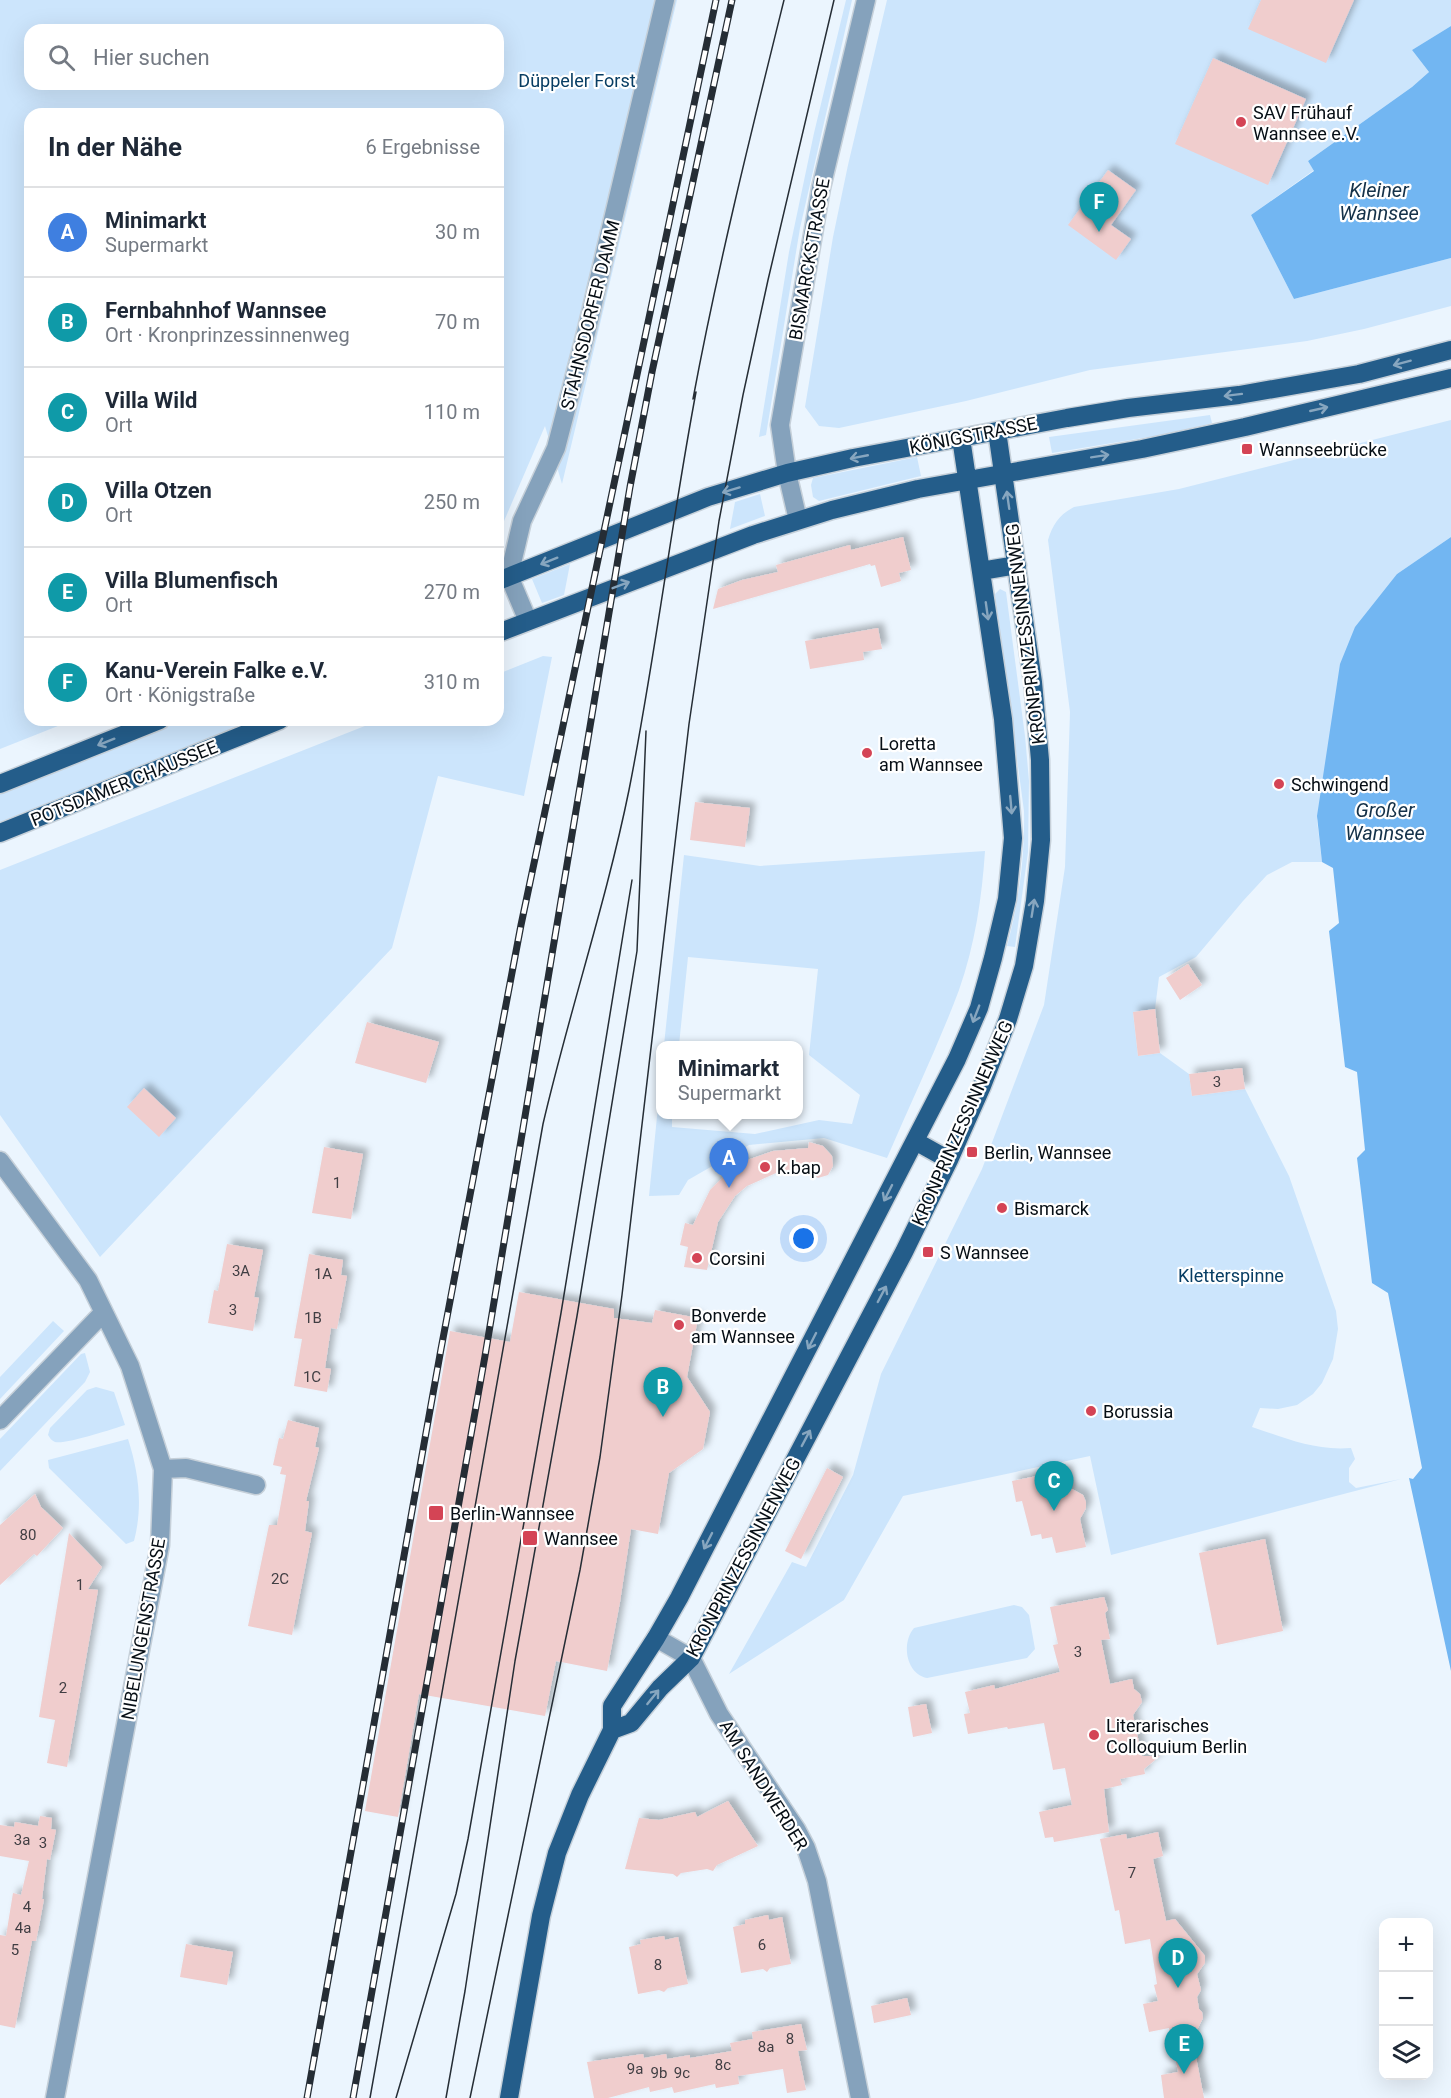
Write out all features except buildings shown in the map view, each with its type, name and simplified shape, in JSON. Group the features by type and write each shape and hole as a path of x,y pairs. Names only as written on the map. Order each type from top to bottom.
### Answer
{"main road":[{"name":"KÖNIGSTRASSE","path":"504,579 708,497 787,473 853,458 1128,408 1239,394 1359,374 1451,350"},
{"path":"504,631 753,535 879,498 1142,449 1451,378"},
{"name":"KRONPRINZESSINNENWEG","path":"612,1730 631,1724 660,1688 691,1658 904,1252 949,1160 982,1086 1008,1019 1024,966 1035,901 1041,840 1040,760 1033,682 998,431"},
{"name":"KRONPRINZESSINNENWEG","path":"509,2098 541,1916 557,1853 580,1795 612,1730 612,1706 679,1598 957,1059 979,1008 1007,899 1013,838 1003,719 961,438"},
{"path":"981,571 1017,565"},
{"path":"0,784 145,726"},
{"name":"POTSDAMER CHAUSSEE","path":"0,833 265,726"},
{"path":"915,1141 949,1160"}],"street":[{"name":"STAHNSDORFER DAMM","path":"504,576 522,521 556,448 587,329 665,0"},
{"name":"BISMARCKSTRASSE","path":"798,520 787,473 780,425 821,188 866,0"},
{"path":"504,581 528,621"},
{"name":"NIBELUNGENSTRASSE","path":"0,1161 88,1280 130,1366 163,1469 160,1545 55,2098"},
{"path":"0,1420 103,1312"},
{"path":"163,1469 186,1468 256,1485"},
{"path":"656,1638 691,1658"},
{"name":"AM SANDWERDER","path":"691,1658 719,1714 796,1829 806,1848 817,1881 860,2098"}],"green space":[{"name":"Düppeler Forst","path":"0,0 677,0 562,484 545,426 504,521 504,108 24,108 24,726 58,726 0,749"},
{"path":"846,0 852,0 800,228 766,435 759,437 789,252 814,133"},
{"path":"887,0 1451,0 1451,26 1412,50 1429,72 1412,87 1308,161 1314,170 1251,215 1294,299 1451,258 1451,306 1364,329 1307,341 1090,370 966,401 839,428 819,426 805,407 833,237"},
{"path":"1210,415 1212,423 1209,424 1155,436 1052,453 1049,437"},
{"name":"Kletterspinne","path":"1451,420 1451,537 1397,574 1317,820 1322,862 1292,862 1267,875 1196,957 1159,977 1155,1009 1133,1012 1138,1056 1160,1053 1189,1074 1192,1096 1245,1089 1289,1176 1336,1311 1338,1329 1333,1359 1322,1383 1313,1394 1297,1405 1278,1409 1260,1408 1252,1427 1312,1446 1351,1448 1355,1459 1349,1468 1349,1482 1356,1488 1401,1479 1111,1555 1090,1456 903,1496 844,1600 729,1674 792,1562 806,1567 853,1475 881,1374 982,1169 1044,1005 1065,867 1070,712 1048,540 1054,525 1064,513 1074,507 1179,489"},
{"path":"917,457 921,476 819,501 813,497 811,485 813,478"},
{"path":"760,494 765,516 730,529 735,502"},
{"path":"570,564 564,595 542,603 532,579"},
{"path":"1000,589 1006,592 1029,781 1028,852 1015,947 1007,946 1020,879 1024,811 995,594"},
{"path":"543,656 552,657 524,796 438,776 392,948 100,1257 0,1115 0,870 365,726 504,726 504,672"},
{"path":"167,726 240,726 0,822 0,794"},
{"path":"985,851 977,921 965,973 887,1158 824,1138 749,1145 688,1180 679,1195 649,1196 657,1119 672,1119 672,1127 755,1134 819,1120 852,1124 860,1095 809,1055 818,969 688,957 679,1041 664,1041 684,855 760,866"},
{"path":"53,1321 64,1331 0,1399 0,1377"},
{"path":"85,1353 90,1372 85,1382 0,1471 0,1439 81,1354"},
{"path":"96,1387 114,1392 125,1425 68,1441 55,1442 52,1440 48,1435 50,1428 87,1390"},
{"path":"128,1439 135,1464 139,1503 134,1541 126,1544 49,1468 48,1460"},
{"path":"1014,1605 1022,1607 1029,1615 1035,1649 1027,1658 927,1678 914,1671 907,1649 910,1634 914,1628"}],"water":[{"name":"Kleiner Wannsee","path":"1451,26 1451,258 1294,299 1251,215 1314,171 1308,161 1412,87 1429,72 1412,50"},
{"name":"Großer Wannsee","path":"1451,537 1451,1671 1409,1478 1413,1479 1422,1468 1388,1293 1372,1283 1357,1158 1365,1150 1357,1072 1345,1067 1329,931 1339,923 1333,868 1322,862 1317,816 1340,664 1355,627 1397,574"}],"tram line":[{"path":"370,2098 543,1124 620,832 647,691 696,392 693,399 713,299 784,0"},
{"path":"470,2098 580,1570 600,1457 622,1295 689,724 719,521 768,280 834,0"},
{"path":"446,2098 465,1991 515,1661 577,1316 637,951 646,731"},
{"path":"396,2098 456,1894 468,1839 561,1313 632,880"}],"railway":[{"path":"307,2098 441,1349 521,925 716,0"},
{"path":"353,2098 485,1356 630,487 652,372 732,0"}],"place":[{"name":"SAV Frühauf Wannsee e.V.","path":"1241,122"},
{"name":"Kanu-Verein Falke e.V.","path":"1099,232"},
{"name":"Wannseebrücke","path":"1247,449"},
{"name":"Loretta am Wannsee","path":"867,753"},
{"name":"Schwingend","path":"1279,784"},
{"name":"Berlin, Wannsee","path":"972,1152"},
{"name":"k.bap","path":"765,1167"},
{"name":"Minimarkt","path":"729,1188"},
{"name":"Bismarck","path":"1002,1208"},
{"name":"S Wannsee","path":"928,1252"},
{"name":"Corsini","path":"697,1258"},
{"name":"Bonverde am Wannsee","path":"679,1325"},
{"name":"Borussia","path":"1091,1411"},
{"name":"Fernbahnhof Wannsee","path":"663,1417"},
{"name":"Villa Wild","path":"1054,1511"},
{"name":"Berlin-Wannsee","path":"436,1513"},
{"name":"Wannsee","path":"530,1538"},
{"name":"Literarisches Colloquium Berlin","path":"1094,1735"},
{"name":"Villa Otzen","path":"1178,1988"},
{"name":"Villa Blumenfisch","path":"1184,2074"}]}
